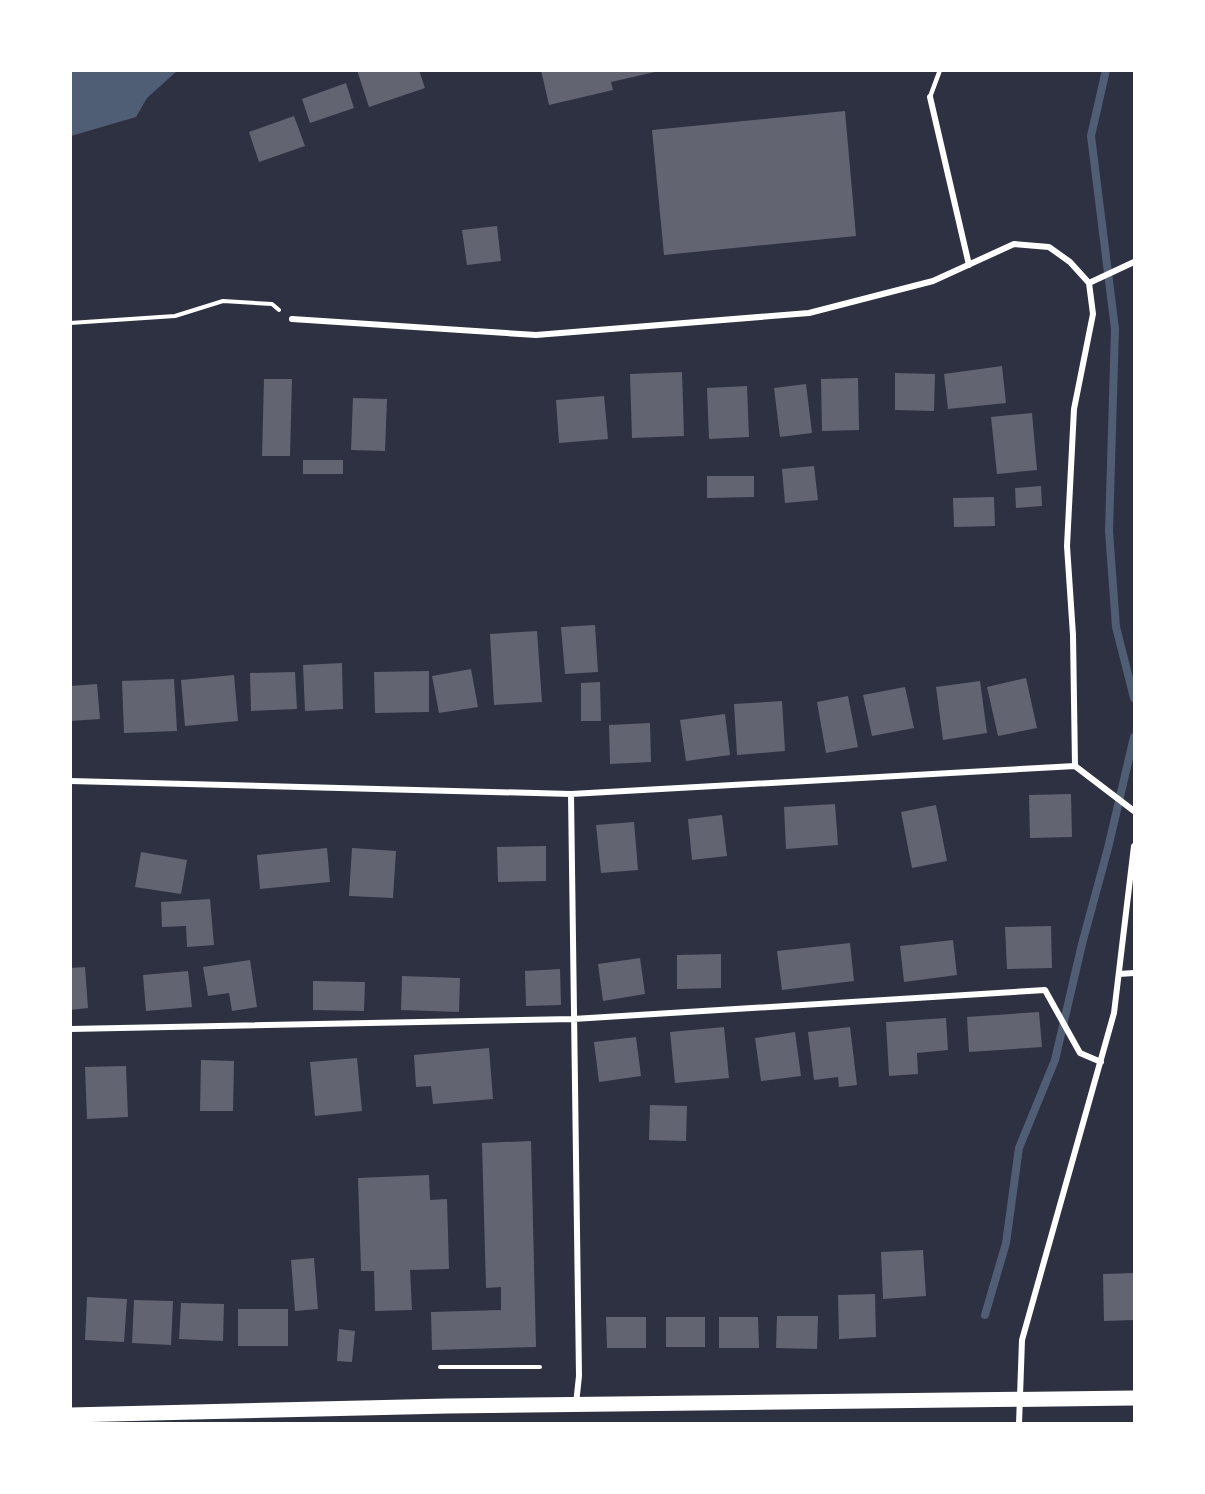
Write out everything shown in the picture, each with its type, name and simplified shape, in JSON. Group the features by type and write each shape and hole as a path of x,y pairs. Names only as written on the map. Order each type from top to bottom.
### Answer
{"main road":[{"path":"70,1415 576,1405 1134,1398"}],"street":[{"path":"930,97 969,265"},
{"path":"292,319 536,335 809,313 933,282 1014,244 1049,247 1070,262 1089,284 1093,314 1074,410 1067,546 1073,635 1074,766"},
{"path":"1089,284 1132,262"},
{"path":"70,781 571,794 1074,766 1134,811"},
{"path":"571,794 579,1376 576,1405"},
{"path":"1019,1424 1022,1340 1114,1013 1134,846"},
{"path":"1119,974 1134,973"},
{"path":"70,1029 573,1019 1045,990 1080,1053 1101,1062"}],"lane":[{"path":"930,97 940,70"}],"path":[{"path":"70,323 174,316 223,301 272,304 292,319"},
{"path":"440,1367 540,1367"}],"water":[{"path":"71,70 177,71 147,98 136,117 71,136"}],"building":[{"path":"357,70 419,70 425,88 369,107"},
{"path":"541,70 659,71 611,82 613,90 549,105"},
{"path":"346,83 354,108 310,123 302,99"},
{"path":"845,111 856,236 664,255 652,130"},
{"path":"294,116 305,146 259,162 249,132"},
{"path":"497,226 501,261 467,265 462,230"},
{"path":"1002,366 1006,403 948,409 944,374"},
{"path":"682,372 684,436 632,438 630,374"},
{"path":"895,373 935,374 934,411 895,410"},
{"path":"858,378 859,430 822,431 821,379"},
{"path":"264,379 292,379 290,456 262,456"},
{"path":"806,384 812,433 780,437 774,388"},
{"path":"747,386 749,437 709,439 707,388"},
{"path":"604,396 608,439 559,443 556,400"},
{"path":"353,398 387,399 385,451 351,450"},
{"path":"1032,413 1037,470 997,474 991,417"},
{"path":"303,460 343,460 343,474 303,474"},
{"path":"814,466 818,500 785,503 782,469"},
{"path":"707,476 754,476 754,497 707,498"},
{"path":"1041,486 1042,506 1016,508 1015,488"},
{"path":"994,497 995,526 954,527 953,498"},
{"path":"595,625 598,672 565,674 561,627"},
{"path":"537,631 542,702 494,705 490,634"},
{"path":"342,663 343,709 305,711 303,665"},
{"path":"471,669 478,707 439,713 432,676"},
{"path":"429,671 429,712 375,713 374,672"},
{"path":"295,672 297,709 251,711 250,673"},
{"path":"234,675 238,721 185,726 181,680"},
{"path":"1026,678 1037,728 998,736 987,687"},
{"path":"174,679 177,731 124,733 122,681"},
{"path":"980,681 987,733 943,740 936,687"},
{"path":"600,682 601,721 581,721 581,683"},
{"path":"97,684 100,719 70,721 70,686"},
{"path":"905,687 914,728 872,736 863,695"},
{"path":"848,696 858,747 826,753 817,702"},
{"path":"782,701 785,751 737,755 734,704"},
{"path":"725,714 730,755 686,761 680,720"},
{"path":"650,723 651,762 610,764 609,725"},
{"path":"1071,794 1072,837 1030,838 1029,795"},
{"path":"835,804 838,845 786,849 784,807"},
{"path":"936,805 947,861 912,868 901,812"},
{"path":"722,815 727,856 692,860 688,819"},
{"path":"634,822 638,870 601,873 596,825"},
{"path":"546,846 546,881 498,882 497,847"},
{"path":"327,848 330,882 260,889 257,855"},
{"path":"352,848 396,851 393,898 349,896"},
{"path":"141,852 187,860 181,894 135,887"},
{"path":"210,899 214,945 187,947 186,926 162,927 161,902"},
{"path":"1051,926 1052,968 1007,969 1005,927"},
{"path":"953,940 957,975 904,982 900,946"},
{"path":"850,943 854,981 782,990 777,951"},
{"path":"721,954 721,988 677,989 677,955"},
{"path":"640,958 645,994 603,1001 598,964"},
{"path":"250,960 257,1007 232,1011 229,993 208,996 203,967"},
{"path":"85,967 88,1008 70,1010 70,968"},
{"path":"560,969 561,1005 526,1006 525,971"},
{"path":"188,971 192,1007 146,1011 143,975"},
{"path":"402,976 460,978 459,1012 401,1010"},
{"path":"313,981 365,982 364,1011 313,1010"},
{"path":"1039,1012 1042,1047 969,1052 967,1017"},
{"path":"946,1018 948,1050 917,1053 918,1074 889,1076 886,1022"},
{"path":"724,1027 729,1078 675,1083 670,1032"},
{"path":"850,1027 857,1085 839,1087 838,1077 814,1080 808,1032"},
{"path":"795,1032 801,1076 761,1081 755,1038"},
{"path":"636,1037 641,1076 599,1082 594,1042"},
{"path":"489,1048 493,1099 433,1104 431,1086 416,1087 414,1055"},
{"path":"357,1058 362,1111 315,1116 310,1062"},
{"path":"201,1060 234,1061 233,1111 200,1111"},
{"path":"126,1066 128,1117 87,1119 85,1067"},
{"path":"650,1105 687,1106 686,1141 649,1140"},
{"path":"531,1141 536,1347 432,1350 431,1312 501,1310 501,1287 486,1288 482,1143"},
{"path":"429,1175 430,1200 447,1199 449,1269 410,1270 412,1310 375,1311 374,1271 361,1271 358,1178"},
{"path":"923,1250 926,1296 883,1299 881,1252"},
{"path":"314,1258 318,1309 295,1311 291,1260"},
{"path":"1134,1273 1134,1320 1104,1321 1103,1274"},
{"path":"875,1294 876,1337 839,1339 838,1295"},
{"path":"87,1297 127,1299 124,1342 85,1340"},
{"path":"134,1300 173,1301 171,1345 132,1343"},
{"path":"181,1303 224,1304 223,1341 179,1339"},
{"path":"238,1309 288,1309 288,1346 238,1346"},
{"path":"777,1316 818,1316 817,1349 776,1348"},
{"path":"606,1317 646,1317 646,1348 607,1348"},
{"path":"666,1317 705,1317 705,1347 666,1347"},
{"path":"719,1317 758,1317 759,1348 719,1348"},
{"path":"339,1329 355,1331 352,1362 337,1361"}],"waterway":[{"path":"1106,70 1091,136 1115,329 1109,531 1116,627 1134,698"},
{"path":"985,1315 1006,1243 1019,1148 1055,1060 1134,737"}]}
